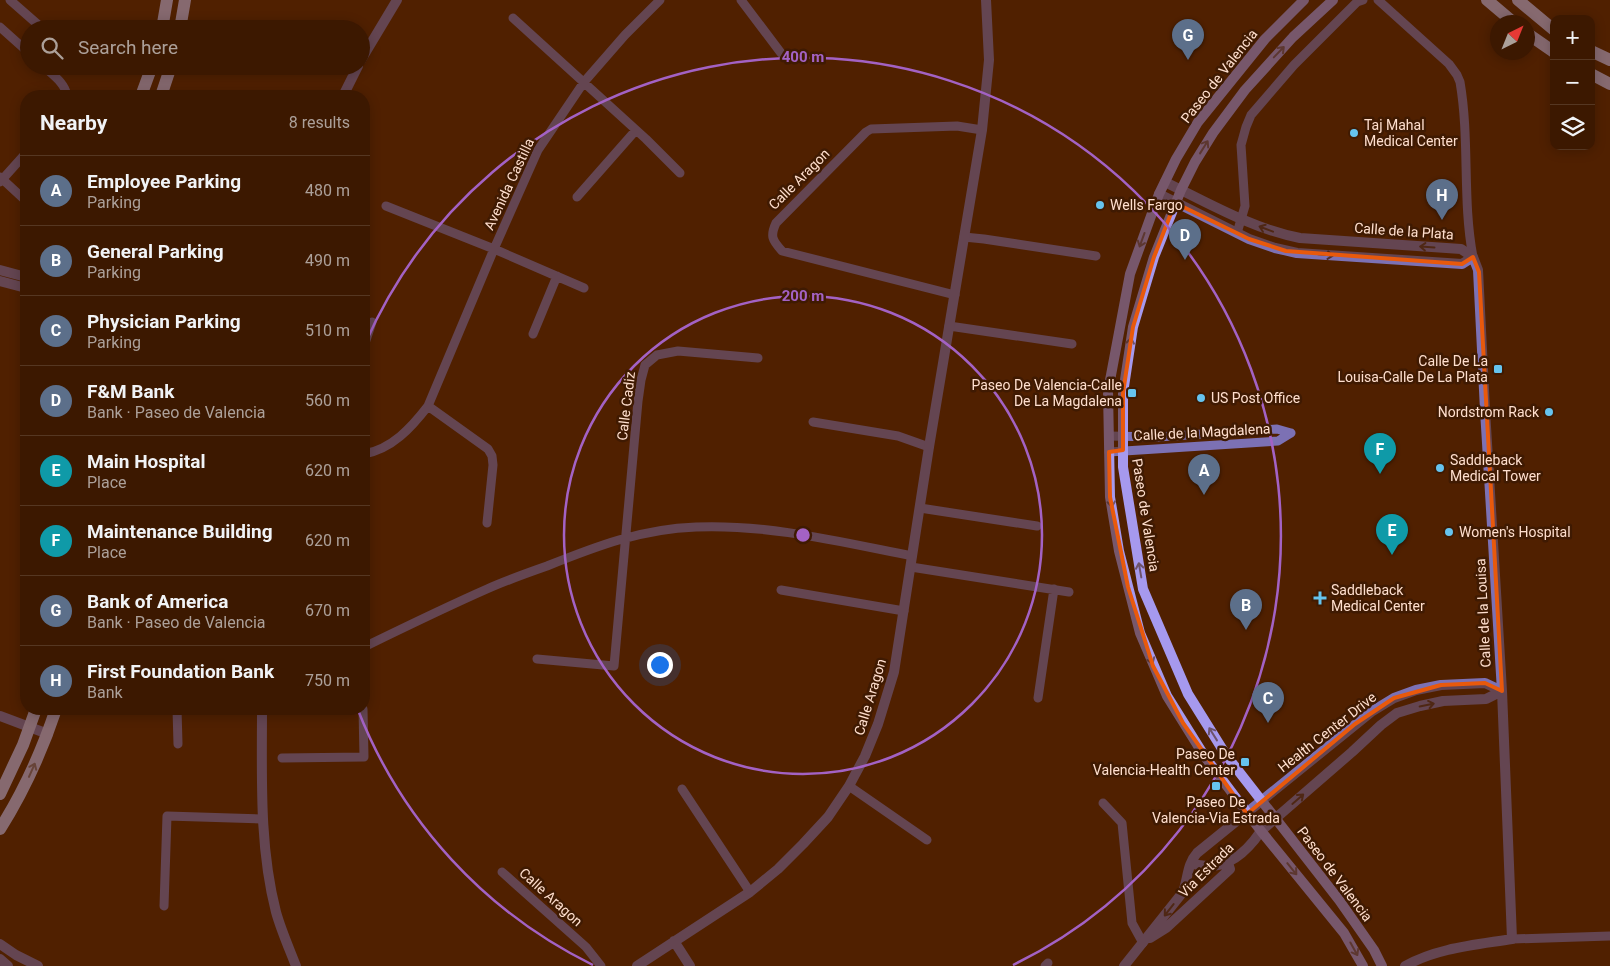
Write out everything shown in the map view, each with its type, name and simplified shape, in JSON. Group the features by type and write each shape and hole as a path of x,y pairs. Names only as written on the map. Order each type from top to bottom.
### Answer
{"main road":[{"path":"164,20 167,0"},
{"path":"182,20 185,0"},
{"name":"Paseo de Valencia","path":"1304,0 1265,39 1198,122 1176,159 1159,194 1130,274 1108,391 1110,497 1126,578 1140,633 1167,696 1205,757 1247,814 1344,934 1363,966"},
{"name":"Paseo de Valencia","path":"1333,0 1293,37 1245,90 1209,140 1181,190 1154,257 1133,327 1123,393 1123,467 1143,588 1188,694 1226,755 1339,900 1374,950 1382,966"},
{"path":"1318,14 1326,12 1341,0"},
{"path":"1487,0 1505,15"},
{"path":"1518,0 1550,27"},
{"path":"1535,39 1550,49"},
{"path":"1595,53 1610,60"},
{"path":"143,90 149,75"},
{"path":"163,90 168,75"},
{"path":"1595,76 1610,84"},
{"path":"0,794 12,772 34,715"},
{"path":"0,829 20,796 48,734 54,715"}],"street":[{"path":"10,0 33,20"},
{"path":"370,45 397,0"},
{"name":"Avenida Castilla","path":"370,453 396,440 412,426 428,406 538,150 584,82 625,35 660,0"},
{"path":"741,0 781,53"},
{"name":"Calle Aragon","path":"637,966 750,892 778,869 803,844 828,817 849,786 865,756 878,724 894,672 929,446 982,130 989,60 986,0"},
{"path":"1237,233 1244,206 1241,145 1246,127 1252,115 1294,65 1357,2 1363,0"},
{"path":"1378,0 1449,64 1460,82 1466,154 1469,235 1473,258"},
{"path":"513,18 636,130 680,173"},
{"path":"0,27 20,45"},
{"path":"52,75 63,85 65,90"},
{"path":"346,90 354,75"},
{"name":"Calle Aragon","path":"955,295 782,250 774,243 772,232 776,222 871,129 957,126 982,130"},
{"path":"577,197 636,130"},
{"path":"20,159 1,179 20,196"},
{"name":"Calle de la Plata","path":"1159,194 1266,246 1297,253 1462,264 1473,258 1461,249 1300,238 1279,234 1242,219 1165,182"},
{"name":"Avenida Castilla","path":"386,206 494,249 584,288"},
{"path":"964,237 1096,256"},
{"name":"Calle de la Louisa","path":"1473,258 1479,272 1485,410 1502,691 1512,939"},
{"path":"0,270 20,275"},
{"path":"533,334 557,276"},
{"path":"0,281 20,286"},
{"path":"370,328 372,322"},
{"path":"949,326 1072,344"},
{"name":"Calle Cadiz","path":"537,659 614,666 639,394 645,366 657,355 678,350 758,358"},
{"path":"428,406 488,449 493,465 487,523"},
{"path":"813,422 898,436 929,446"},
{"name":"Calle de la Magdalena","path":"1109,436 1158,437 1278,429 1291,433 1278,441 1109,452"},
{"path":"920,508 1037,526"},
{"path":"370,644 488,589 626,537 658,530 696,527 772,529 912,556"},
{"path":"911,567 1069,592"},
{"path":"1038,698 1054,589"},
{"path":"782,590 904,611"},
{"name":"Health Center Drive","path":"1247,814 1355,724 1394,698 1416,690 1441,685 1485,683 1502,691"},
{"name":"Health Center Drive","path":"1261,831 1352,752 1381,724 1397,713 1443,701 1486,699 1502,691"},
{"path":"177,715 178,744"},
{"path":"262,715 262,819 267,865 276,912 296,966"},
{"path":"282,758 364,757 363,715"},
{"path":"0,716 48,734"},
{"path":"849,786 927,840"},
{"path":"682,789 750,892"},
{"path":"1102,804 1122,823 1132,923 1143,943"},
{"name":"Via Estrada","path":"1126,965 1182,892 1186,885 1191,863 1197,853 1247,814"},
{"path":"164,906 167,816 262,819"},
{"name":"Via Estrada","path":"1143,943 1166,928 1230,869 1228,863 1253,844 1261,831"},
{"path":"1191,863 1208,868 1228,863"},
{"name":"Calle Aragon","path":"502,872 586,947 602,966"},
{"path":"1405,966 1415,960 1440,951 1512,939 1610,936"},
{"path":"674,941 690,966"},
{"path":"0,944 16,955 38,966"},
{"path":"0,959 8,966"}],"highlighted area":[{"path":"1175,203 1249,239 1286,251 1462,264 1473,257 1479,272 1502,691 1485,683 1441,685 1394,698 1355,724 1247,814 1183,723 1153,666 1128,587 1110,497 1109,452 1123,450 1123,393 1133,327 1154,257"}],"place":[{"name":"Bank of America","path":"1188,60"},
{"name":"Taj Mahal Medical Center","path":"1354,133"},
{"name":"Wells Fargo","path":"1100,205"},
{"name":"First Foundation Bank","path":"1442,220"},
{"name":"F&M Bank","path":"1185,260"},
{"name":"Calle De La Louisa-Calle De La Plata","path":"1498,369"},
{"name":"Paseo De Valencia-Calle De La Magdalena","path":"1132,393"},
{"name":"US Post Office","path":"1201,398"},
{"name":"Nordstrom Rack","path":"1549,412"},
{"name":"Saddleback Medical Tower","path":"1440,468"},
{"name":"Maintenance Building","path":"1380,474"},
{"name":"Employee Parking","path":"1204,495"},
{"name":"Women's Hospital","path":"1449,532"},
{"name":"Main Hospital","path":"1392,555"},
{"name":"Saddleback Medical Center","path":"1320,598"},
{"name":"General Parking","path":"1246,630"},
{"name":"Physician Parking","path":"1268,723"},
{"name":"Paseo De Valencia-Health Center","path":"1245,762"},
{"name":"Paseo De Valencia-Via Estrada","path":"1216,786"}]}
